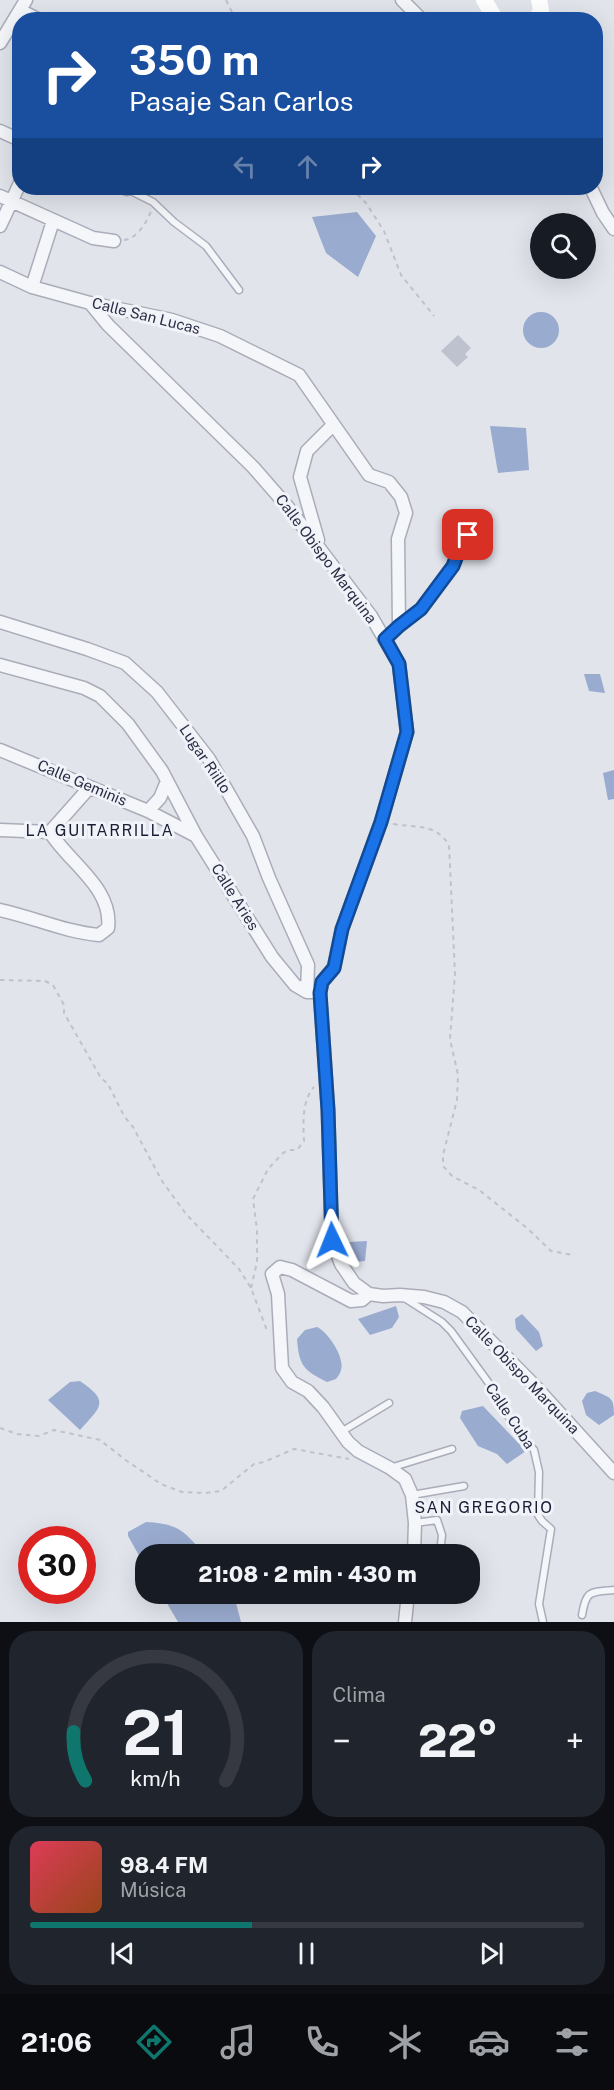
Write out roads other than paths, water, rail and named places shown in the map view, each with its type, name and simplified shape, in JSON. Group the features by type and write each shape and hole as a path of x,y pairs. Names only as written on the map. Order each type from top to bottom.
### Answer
{"street":[{"path":"402,0 414,12"},
{"path":"0,43 12,23"},
{"path":"594,195 614,229"},
{"path":"0,226 5,199 93,238 114,241"},
{"path":"32,287 53,220"},
{"name":"Calle San Lucas","path":"0,272 32,287 90,303 172,320 230,340 299,375 369,475 389,482 401,497 406,513 398,539 399,626"},
{"name":"Calle Obispo Marquina","path":"90,303 108,326 253,467 320,547 371,616 399,664 407,732 381,822 342,929 334,968 314,992"},
{"path":"320,547 300,477 307,451 333,425"},
{"name":"Lugar Riillo","path":"0,622 125,663 157,692 209,759 253,837 308,965 314,992"},
{"path":"385,639 399,626"},
{"name":"Calle Aries","path":"0,665 84,688 100,696 128,724 167,781 196,836 273,957 295,985 314,992"},
{"name":"Calle Geminis","path":"0,750 148,811 196,836"},
{"path":"148,811 160,798 167,781"},
{"path":"50,832 89,788"},
{"path":"0,830 50,832"},
{"path":"0,910 82,933 99,935 108,928 109,915 95,883 60,848 50,832"},
{"path":"314,992 326,1084 332,1240 347,1274 354,1283 369,1293"},
{"name":"Calle Obispo Marquina","path":"341,1432 323,1407 308,1391 292,1382 282,1368 278,1294 272,1274 279,1267 292,1270 351,1301 362,1300 369,1293 383,1296 400,1294 444,1302 462,1312 535,1386 614,1472"},
{"path":"341,1432 358,1451 405,1479 412,1495 414,1544"},
{"path":"405,1622 407,1604"}],"lane":[{"path":"140,195 153,202 174,222 206,246 239,290"},
{"path":"399,626 421,609 453,566 461,545 476,524"},
{"name":"Calle Cuba","path":"400,1294 442,1322 451,1331 488,1382 516,1429 534,1450 539,1472 538,1515 551,1529 539,1604 543,1622"},
{"path":"341,1432 389,1404"},
{"path":"390,1468 452,1449"},
{"path":"412,1495 465,1486"},
{"path":"415,1523 437,1520 442,1535 441,1544"},
{"path":"582,1615 584,1599 590,1594 614,1590"}],"water":[{"path":"357,212 376,236 358,277 326,253 312,217"},
{"path":"541,312 554,317 559,330 554,343 541,348 528,343 523,330 528,317"},
{"path":"490,426 526,428 529,470 498,473"},
{"path":"584,674 600,674 605,693 589,691"},
{"path":"614,770 614,799 608,800 603,773"},
{"path":"367,1241 365,1261 352,1262 349,1242"},
{"path":"396,1306 399,1317 392,1328 370,1335 358,1319"},
{"path":"522,1314 539,1332 543,1346 536,1351 516,1329 515,1319"},
{"path":"317,1327 330,1339 338,1352 342,1365 336,1379 327,1382 307,1370 299,1355 297,1339 305,1330"},
{"path":"80,1381 96,1394 99,1405 93,1416 80,1430 48,1400 70,1382"},
{"path":"595,1391 611,1399 614,1409 614,1415 599,1425 586,1415 582,1401 587,1393"},
{"path":"483,1406 526,1451 507,1464 497,1454 478,1446 460,1418 462,1411"},
{"path":"146,1522 166,1524 180,1530 195,1544 135,1544 135,1548 128,1532"},
{"path":"167,1604 236,1604 241,1622 178,1622"}],"district":[{"name":"LA GUITARRILLA","path":"100,830"},
{"name":"SAN GREGORIO","path":"484,1507"}]}
